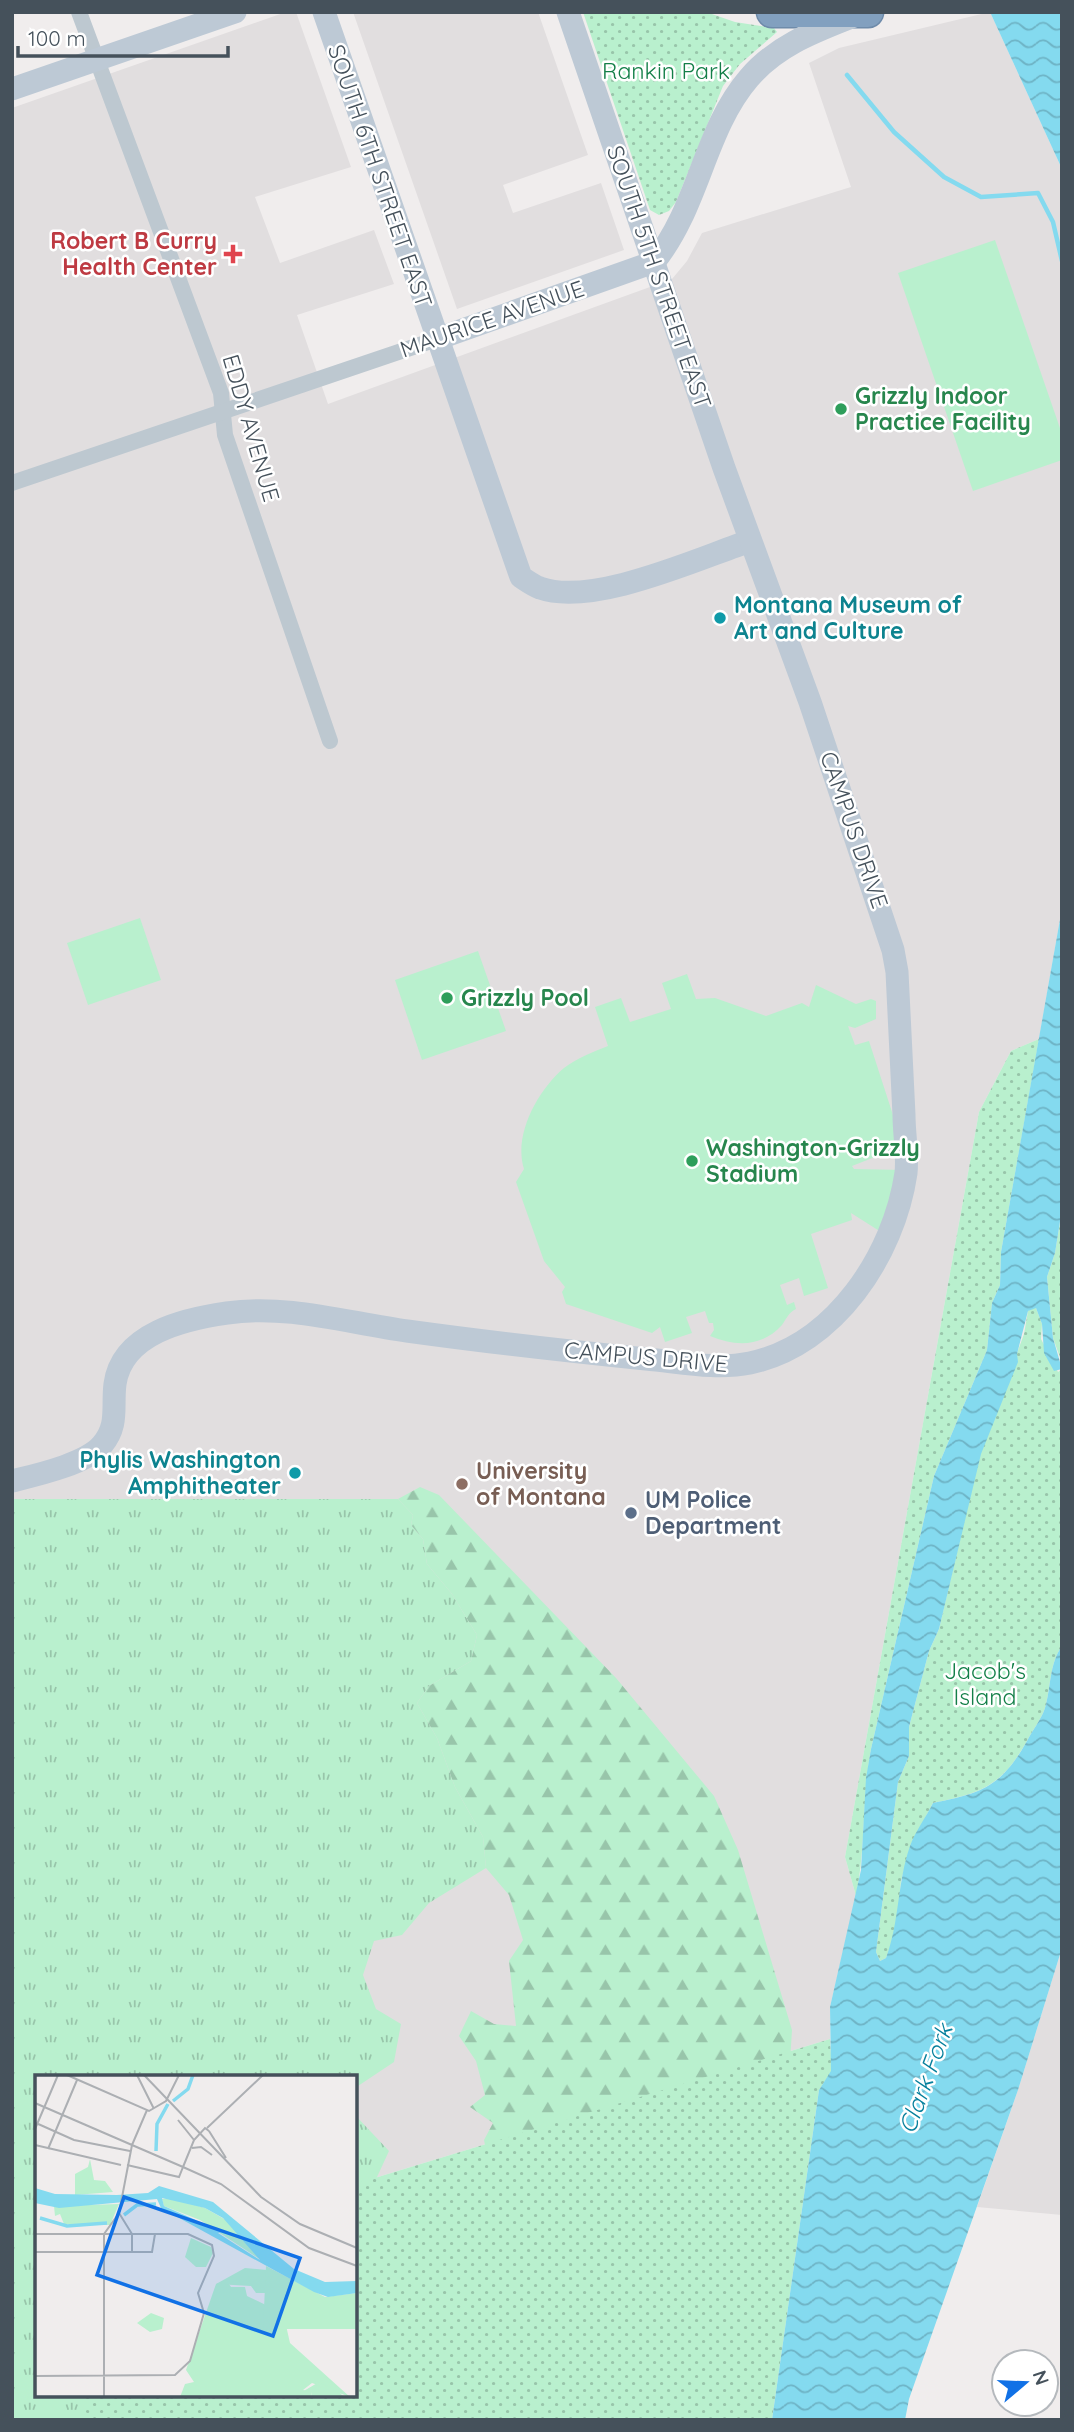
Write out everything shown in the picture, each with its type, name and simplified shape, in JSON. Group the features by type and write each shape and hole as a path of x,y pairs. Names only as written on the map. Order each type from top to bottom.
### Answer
{"highway":[{"path":"772,12 863,13"}],"street":[{"name":"EDDY AVENUE","path":"79,12 221,393 225,435 330,741"},
{"path":"12,89 235,12"},
{"name":"SOUTH 6TH STREET EAST","path":"324,12 521,577 540,588 558,592 599,589 649,576 750,541"},
{"name":"SOUTH 5TH STREET EAST","path":"568,12 750,541"},
{"path":"654,262 676,233 721,125 749,78 799,38 863,13"},
{"name":"MAURICE AVENUE","path":"12,483 224,413 654,262"},
{"name":"CAMPUS DRIVE","path":"12,1481 74,1461 100,1447 116,1418 115,1385 119,1368 131,1347 157,1333 210,1317 269,1310 559,1351 737,1365 770,1357 801,1340 858,1288 883,1252 891,1232 906,1171 897,972 884,916 750,541"}],"shaded area":[{"name":"University of Montana","path":"286,12 296,12 351,167 255,197 280,263 374,230 394,284 297,315 328,404 672,279 687,261 702,233 851,187 809,63 839,48 990,12 1062,169 1062,908 1039,1039 1011,1051 979,1112 845,1857 856,1896 830,2007 830,2039 357,2183 357,2075 35,2075 35,2397 41,2397 89,2420 12,2420 12,108"},
{"path":"353,12 538,12 588,155 503,185 513,213 601,183 624,250 457,309"},
{"path":"1062,1948 1062,2215 977,2207 1018,2090"}],"green space":[{"name":"Rankin Park","path":"583,12 706,12 735,22 774,28 777,32 740,64 723,86 676,202 669,211 659,215 650,210"},
{"path":"995,240 1062,434 1062,460 973,491 898,273"},
{"path":"140,918 161,980 88,1005 67,943"},
{"name":"Grizzly Pool","path":"478,951 506,1031 422,1060 395,980"},
{"name":"Washington-Grizzly Stadium","path":"687,974 696,999 715,998 766,1016 802,1003 809,1007 816,985 856,1004 871,999 876,1001 876,1019 855,1028 848,1026 855,1045 869,1041 903,1146 852,1166 854,1169 904,1170 881,1232 851,1213 852,1220 811,1234 828,1288 804,1296 799,1278 780,1285 787,1305 794,1302 796,1309 766,1338 748,1343 729,1342 710,1336 714,1330 713,1323 709,1323 705,1311 686,1317 692,1333 665,1342 660,1327 652,1333 566,1304 562,1292 565,1287 544,1261 516,1182 524,1169 521,1156 525,1128 545,1088 569,1064 608,1046 595,1007 621,998 630,1022 671,1009 662,983"},
{"name":"Jacob's Island","path":"1039,1039 1001,1252 1000,1285 992,1303 987,1350 934,1476 871,1749 856,1896 845,1857 979,1112 1011,1051"},
{"path":"1062,1209 1062,1363 1053,1338 1047,1277 1055,1253"},
{"name":"Jacob's Island","path":"1036,1308 1042,1324 1041,1339 1058,1372 1062,1369 1062,1646 1052,1668 1043,1712 1008,1769 988,1786 977,1791 933,1803 911,1844 901,1881 897,1928 886,1958 880,1961 876,1952 898,1782 909,1756 909,1727 929,1651 939,1629 980,1454 1024,1334 1028,1311"},
{"path":"420,1487 439,1495 616,1678 714,1796 738,1850 792,2030 789,2078 486,2150 484,2140 493,2123 470,2107 485,2095 476,2061 459,2036 471,2011 494,2024 516,2026 509,1961 523,1940 509,1895 486,1868 483,1837 455,1787 437,1738 417,1703 429,1686 471,1661 477,1635 452,1594 427,1564 423,1539 411,1525 413,1515 398,1499"},
{"path":"12,1499 398,1499 413,1515 411,1525 423,1539 427,1564 452,1594 477,1635 471,1661 429,1686 417,1703 437,1738 455,1787 483,1837 486,1868 429,1903 402,1935 374,1941 363,1975 376,2009 401,2024 394,2062 358,2086 357,2091 357,2075 35,2075 35,2397 229,2397 243,2420 12,2420"},
{"path":"830,2039 832,2071 819,2090 772,2420 89,2420 81,2397 357,2397 357,2183"},
{"path":"357,2117 389,2151 357,2221"}],"water":[{"path":"990,12 1062,12 1062,169"},
{"name":"Clark Fork","path":"1062,908 1062,1209 1055,1253 1047,1277 1053,1338 1062,1369 1054,1371 1044,1353 1042,1324 1036,1308 1028,1311 1017,1354 1018,1362 981,1454 939,1629 929,1651 909,1727 909,1756 898,1782 876,1952 880,1961 886,1958 910,1846 933,1803 965,1796 989,1786 1008,1769 1043,1712 1052,1668 1062,1646 1062,1948 1018,2090 909,2399 905,2420 772,2420 819,2090 831,2071 830,2007 861,1870 866,1778 871,1749 934,1476 987,1350 992,1303 1000,1285 1001,1252"}],"waterway":[{"path":"847,75 894,132 944,177 981,197 1038,193 1053,222 1062,261"}],"place":[{"name":"Robert B Curry Health Center","path":"233,254"},
{"name":"Grizzly Indoor Practice Facility","path":"841,409"},
{"name":"Montana Museum of Art and Culture","path":"720,618"},
{"name":"Grizzly Pool","path":"447,998"},
{"name":"Washington-Grizzly Stadium","path":"692,1161"},
{"name":"Phylis Washington Amphitheater","path":"295,1473"},
{"name":"University of Montana","path":"462,1484"},
{"name":"UM Police Department","path":"631,1513"}]}
